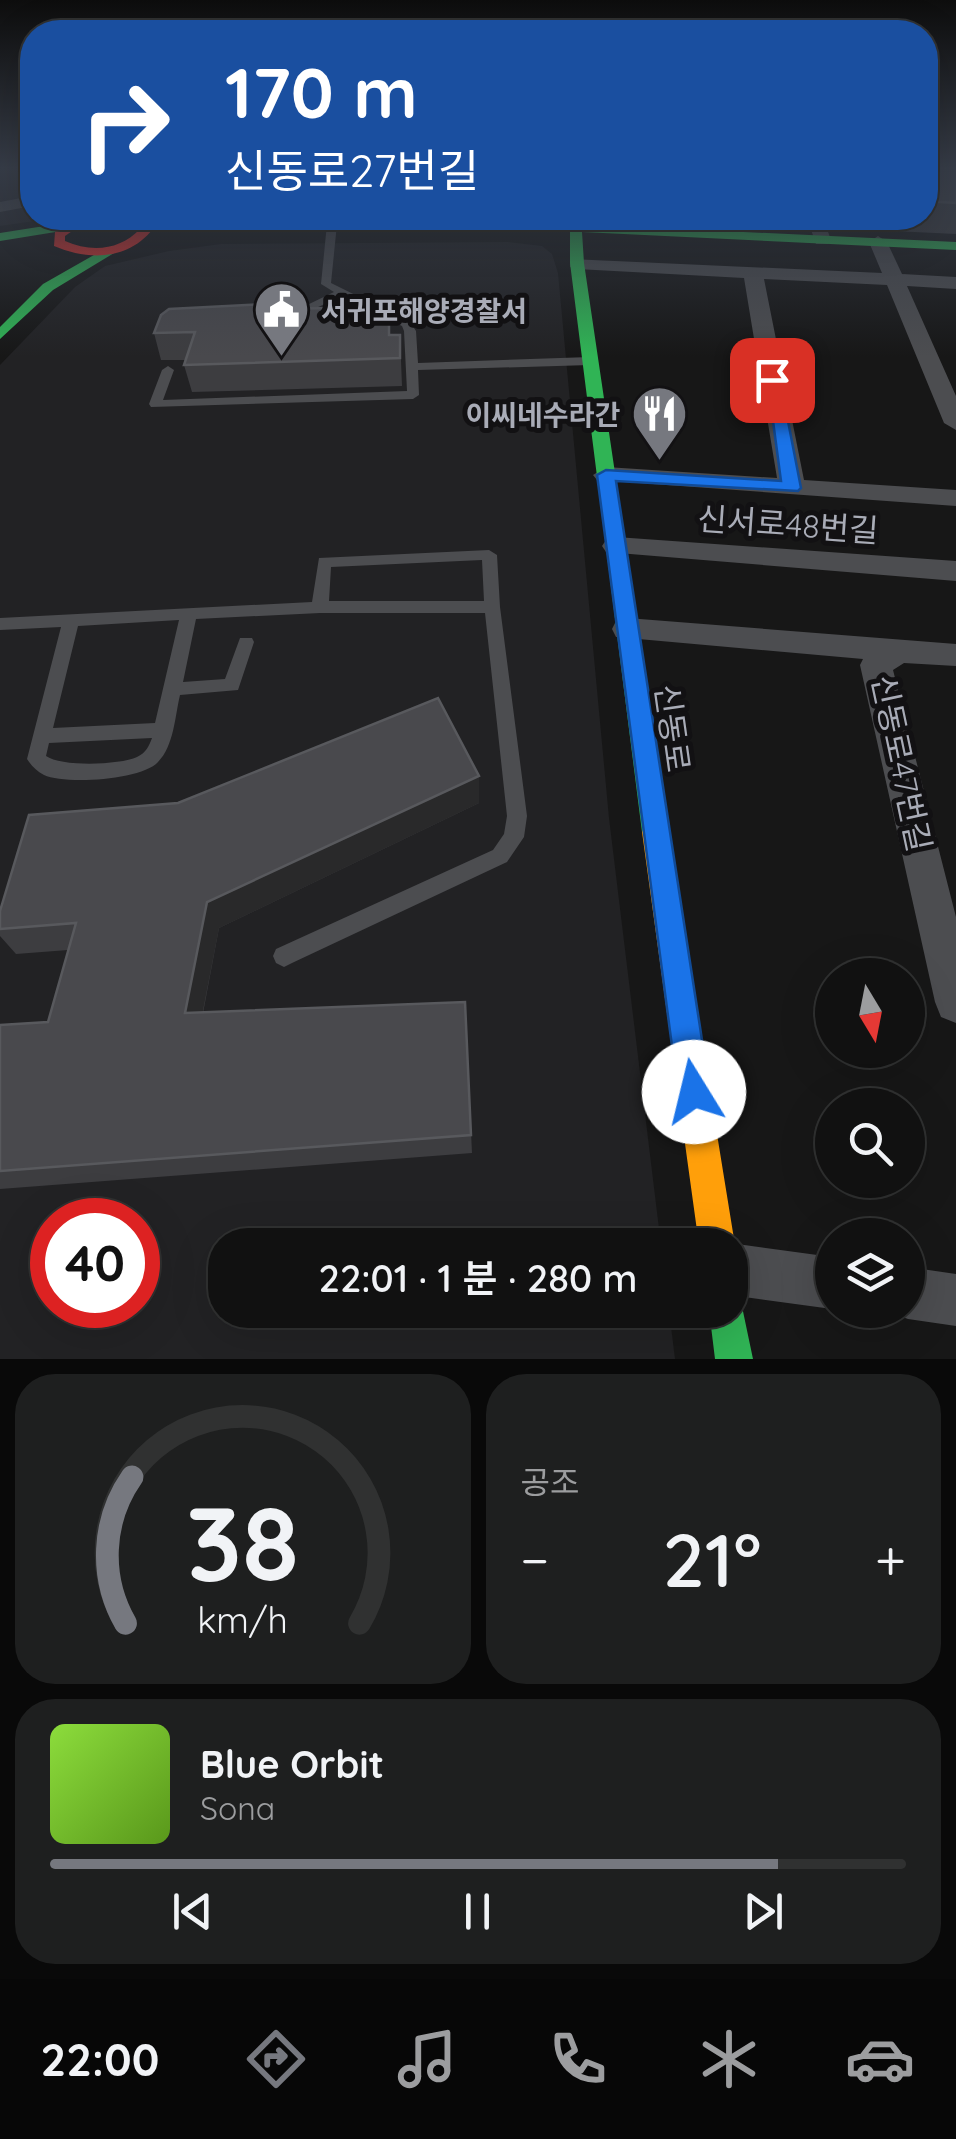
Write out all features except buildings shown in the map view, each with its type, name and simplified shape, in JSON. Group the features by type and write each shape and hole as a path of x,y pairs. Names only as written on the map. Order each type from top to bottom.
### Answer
{"street":[{"path":"0,241 71,230"},
{"path":"0,336 48,287 79,230"},
{"path":"83,230 122,247 220,230"},
{"path":"48,287 146,230"},
{"name":"신동로","path":"576,230 577,263 627,630 715,1228"},
{"path":"828,230 878,242 956,246"},
{"path":"878,242 956,423"},
{"path":"577,263 956,283"},
{"path":"753,272 792,488"},
{"path":"606,475 956,498"},
{"name":"신서로48번길","path":"616,546 956,571"},
{"name":"신동로47번길","path":"627,630 956,654"},
{"name":"신동로47번길","path":"899,651 876,665 956,1002"},
{"path":"748,1271 815,1281"},
{"path":"925,1295 956,1300"},
{"path":"730,1328 734,1359"}],"lane":[{"path":"331,230 326,284 408,327"},
{"path":"286,332 281,329 285,318 342,292"},
{"path":"373,328 408,327"},
{"path":"168,370 155,404 413,394 408,327"},
{"path":"413,367 590,361"},
{"path":"284,956 500,856 514,838 517,816 489,555 324,562 320,608"},
{"path":"0,624 320,608 492,607"},
{"path":"72,621 36,759 49,769 69,772 137,767 152,757 164,730 188,617"},
{"path":"172,689 232,685 246,642"},
{"path":"42,736 164,730"}],"shaded area":[{"path":"508,242 542,246 552,254 558,273 609,818 659,1228 208,1228 208,1328 671,1328 675,1359 0,1359 0,365 75,287 105,266 221,244"}],"traffic: fast":[{"path":"0,237 42,230"},
{"path":"576,230 577,263 655,832"},
{"path":"627,230 956,246"},
{"path":"0,335 48,287 113,250"},
{"path":"730,1328 734,1359"}],"traffic: slow":[{"path":"655,832 714,1228"}],"traffic: jam":[{"path":"65,230 59,235 59,243 94,252 129,245 146,230"}],"place":[{"name":"서귀포해양경찰서","path":"282,359"},
{"name":"이씨네수라간","path":"659,463"}],"route":[{"path":"694,1092 606,475 792,488 772,380"}]}
